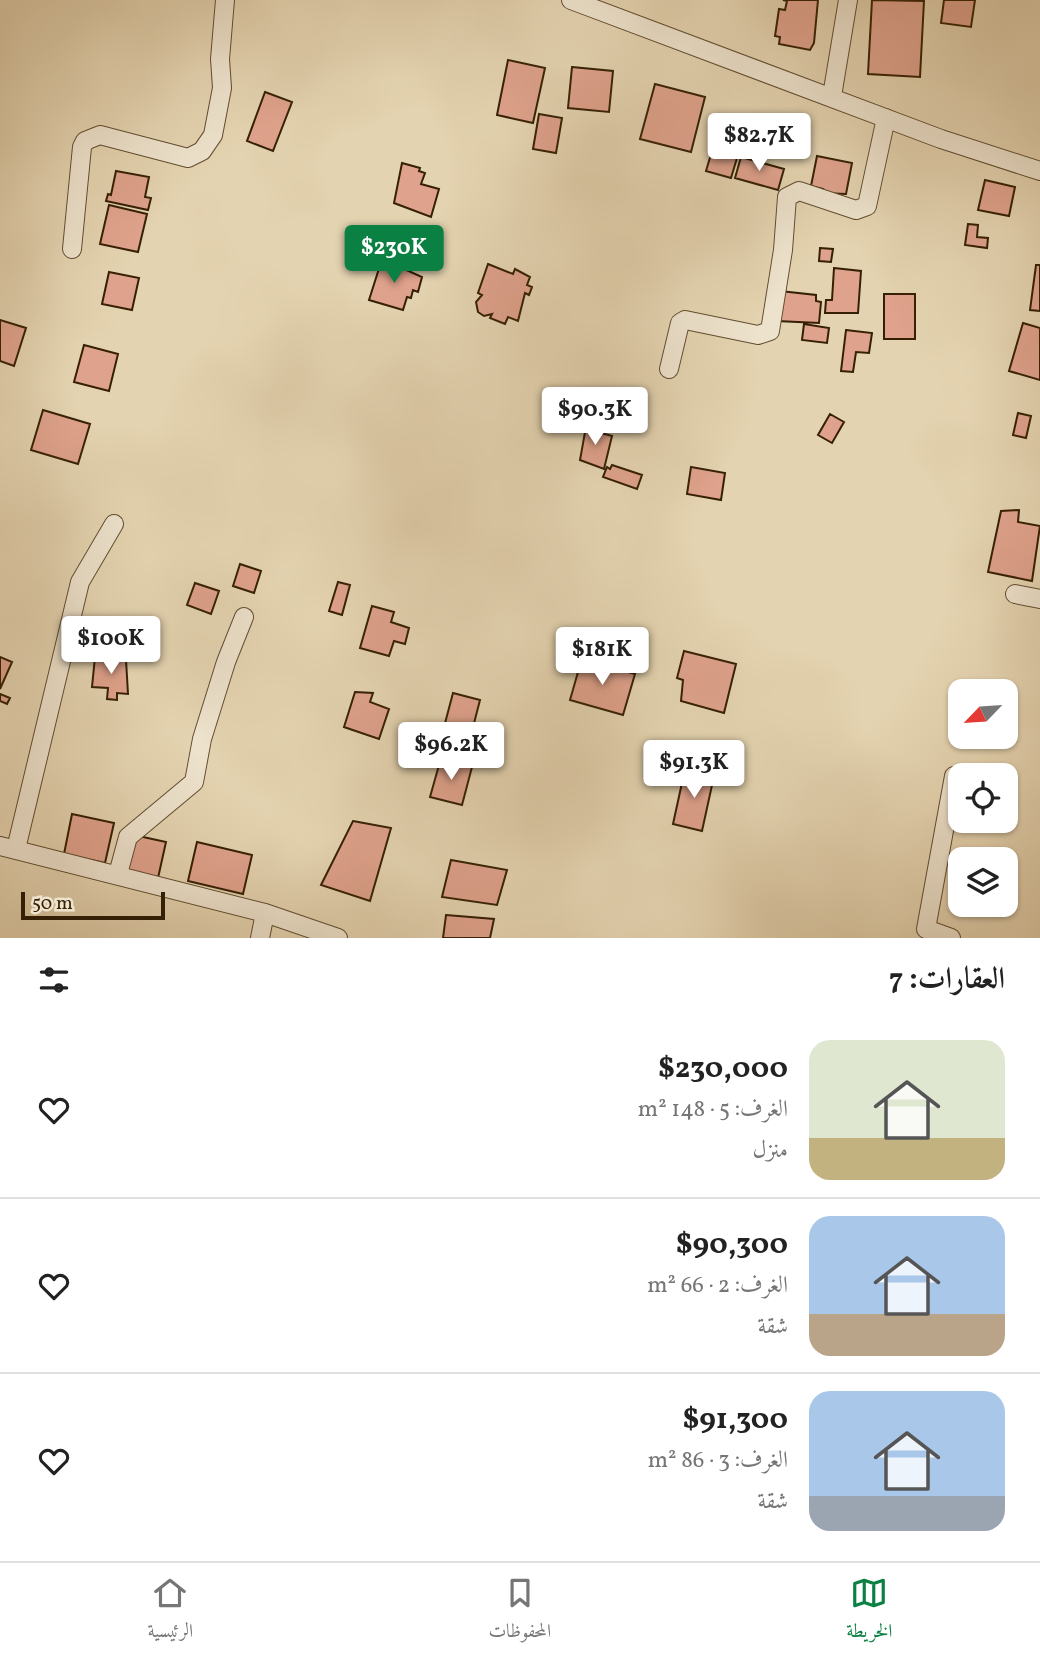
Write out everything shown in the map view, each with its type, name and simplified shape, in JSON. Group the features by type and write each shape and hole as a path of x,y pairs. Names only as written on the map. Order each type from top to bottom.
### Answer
{"street":[{"path":"72,249 82,147 85,141 100,135 188,158 202,151 213,135 222,88 220,59 225,0"},
{"path":"570,0 886,118 1040,171"},
{"path":"831,96 848,0"},
{"path":"669,369 680,323 685,320 758,335 770,331 783,250 787,197 799,191 856,210 867,206 886,118"},
{"path":"114,524 80,582 8,847 265,913 338,938"},
{"path":"1015,594 1040,598"},
{"path":"118,874 128,837 194,782 202,739 226,662 244,617"},
{"path":"948,809 926,929 951,938"},
{"path":"260,938 265,913"}],"building":[{"path":"783,0 818,0 814,43 810,50 779,44 780,37 775,36 779,9 785,10 787,1"},
{"path":"872,0 924,1 920,77 868,74"},
{"path":"944,0 975,0 971,27 941,23"},
{"path":"508,60 545,68 533,123 497,115"},
{"path":"572,67 613,71 609,112 568,108"},
{"path":"655,84 705,97 691,152 640,139"},
{"path":"265,92 292,102 273,151 247,141"},
{"path":"539,114 562,118 556,153 533,149"},
{"path":"715,141 740,148 731,178 706,171"},
{"path":"817,156 852,163 846,194 822,193 823,189 811,186"},
{"path":"741,157 784,169 778,190 735,178"},
{"path":"402,163 420,168 419,171 425,173 421,184 439,189 431,217 394,203"},
{"path":"116,171 149,177 145,197 151,198 148,210 106,201 108,194 111,195"},
{"path":"985,180 1015,187 1009,216 978,210"},
{"path":"109,205 147,214 138,252 100,244"},
{"path":"968,224 978,225 977,237 988,238 987,248 965,245"},
{"path":"820,248 833,249 831,262 819,261"},
{"path":"382,259 422,277 418,292 413,290 411,298 407,297 403,310 369,300"},
{"path":"488,264 513,274 515,269 530,277 527,285 532,287 529,295 525,293 518,321 508,317 505,324 490,318 492,314 484,316 478,312 476,302 482,295 478,293"},
{"path":"1036,265 1040,265 1040,311 1030,310"},
{"path":"834,268 861,271 858,313 825,313 826,300 832,300"},
{"path":"109,272 139,278 132,310 102,304"},
{"path":"780,291 816,295 816,301 821,302 819,323 777,321"},
{"path":"884,294 915,294 915,339 884,339"},
{"path":"0,320 26,328 14,366 0,361"},
{"path":"1023,323 1040,328 1040,380 1009,371"},
{"path":"804,324 829,328 827,343 802,340"},
{"path":"846,330 872,333 869,353 856,352 853,372 841,371"},
{"path":"84,345 118,354 109,391 74,382"},
{"path":"43,410 90,424 78,464 31,450"},
{"path":"1018,413 1031,416 1026,438 1013,435"},
{"path":"830,414 844,422 832,443 818,435"},
{"path":"587,421 596,423 594,431 612,436 604,469 580,460"},
{"path":"612,465 642,475 637,489 603,477 607,467 610,469"},
{"path":"691,467 725,473 721,500 687,494"},
{"path":"1019,510 1018,522 1040,526 1032,581 988,572 1001,511"},
{"path":"240,564 261,571 254,593 233,586"},
{"path":"338,582 350,585 342,615 329,611"},
{"path":"195,583 219,591 211,614 187,605"},
{"path":"372,606 394,612 391,622 409,628 405,644 394,641 389,656 360,648"},
{"path":"94,622 133,625 131,648 127,648 126,659 94,657"},
{"path":"684,651 736,664 724,713 681,701 683,680 677,678"},
{"path":"0,657 12,662 0,689"},
{"path":"95,657 126,660 128,694 117,693 117,700 107,699 108,688 92,687"},
{"path":"582,658 635,674 623,715 570,700"},
{"path":"355,692 373,693 370,702 389,709 379,739 344,727"},
{"path":"453,693 480,700 471,735 444,727"},
{"path":"0,694 10,698 7,704 0,701"},
{"path":"441,758 472,767 462,805 430,797"},
{"path":"685,769 714,776 702,831 673,824"},
{"path":"72,814 114,823 105,863 64,854"},
{"path":"353,821 391,828 370,901 321,885"},
{"path":"134,835 166,842 158,878 127,871"},
{"path":"197,842 252,855 243,894 188,881"},
{"path":"451,860 507,870 497,905 442,897"},
{"path":"446,915 494,919 490,938 443,938"}]}
